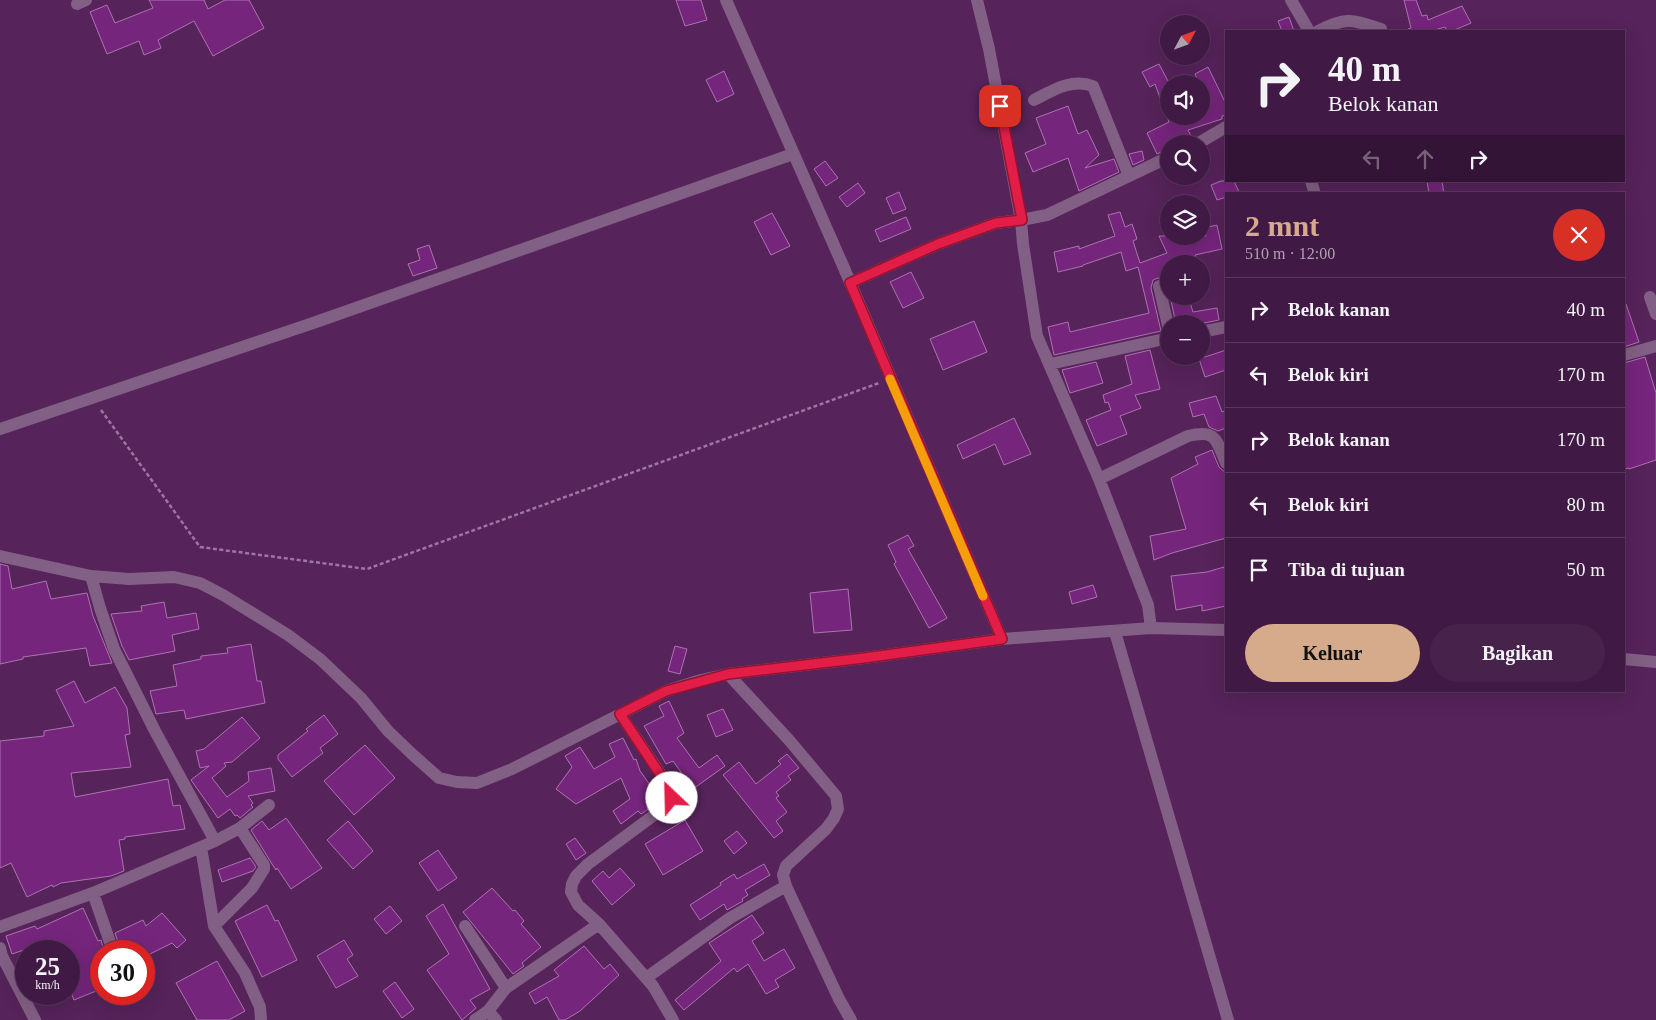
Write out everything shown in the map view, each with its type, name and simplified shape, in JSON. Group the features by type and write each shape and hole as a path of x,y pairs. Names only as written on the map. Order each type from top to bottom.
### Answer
{"street":[{"path":"726,0 850,283 1002,639"},
{"path":"977,0 984,24 1022,220 1023,244 1037,336 1099,479 1148,605 1151,628"},
{"path":"1295,1 1309,30"},
{"path":"1320,30 1330,25 1351,20 1381,29"},
{"path":"1034,100 1070,83 1085,83 1093,86 1129,176"},
{"path":"1210,136 1225,128"},
{"path":"0,429 316,322 793,154"},
{"path":"850,283 938,244 996,223 1047,215 1160,161"},
{"path":"1159,286 1166,315"},
{"path":"1650,297 1656,314"},
{"path":"1210,330 1225,327"},
{"path":"1050,364 1160,340"},
{"path":"1625,355 1656,346"},
{"path":"1099,479 1188,436 1202,433 1210,435 1216,440 1225,462"},
{"path":"0,556 92,576 129,579 174,577 200,583 288,635 320,659 361,698 388,731 439,778 457,782 477,783 535,758 666,691 728,674 1002,639 1151,628 1225,630"},
{"path":"92,576 114,650 155,731 215,841"},
{"path":"1115,632 1228,1020"},
{"path":"1625,659 1656,662"},
{"path":"728,674 790,740 836,796 838,808 834,818 826,829 786,866 783,875 786,886 839,999 851,1020"},
{"path":"620,714 672,792 672,798 669,804 588,864 576,876 571,892 578,905 599,924 653,986 673,1020"},
{"path":"0,927 93,893 215,841 240,828 269,805"},
{"path":"214,926 252,888 264,869 264,865 240,828"},
{"path":"201,847 214,926 245,973 260,1007 261,1020"},
{"path":"646,978 730,918 786,886"},
{"path":"93,893 109,940"},
{"path":"474,1020 492,1016 506,988 599,924"},
{"path":"465,926 506,988"},
{"path":"0,948 2,956 35,1020"}],"path":[{"path":"101,410 200,548 367,569 890,379"}],"building":[{"path":"149,0 204,0 208,9 225,0 249,0 264,28 213,56 194,21 158,40 161,48 144,55 139,41 107,54 90,12 107,5 115,23 153,8"},
{"path":"676,0 701,0 707,20 685,26"},
{"path":"1404,0 1416,0 1422,16 1427,15 1428,20 1462,6 1471,23 1454,30 1446,30 1445,27 1434,30 1408,30 1411,28"},
{"path":"1289,17 1294,30 1282,30 1278,21"},
{"path":"1159,64 1165,75 1160,75 1160,98 1155,84 1150,87 1142,72"},
{"path":"1208,67 1225,102 1225,115 1222,116 1222,119 1210,123 1210,75 1195,74"},
{"path":"724,71 734,94 717,102 706,80"},
{"path":"1068,106 1078,134 1087,130 1099,155 1085,168 1114,159 1119,172 1079,191 1068,158 1033,172 1025,153 1046,144 1036,118"},
{"path":"1163,125 1203,125 1188,130 1190,135 1160,135 1160,152 1157,154 1147,133"},
{"path":"1142,151 1144,160 1133,165 1129,154"},
{"path":"825,161 838,178 826,186 814,169"},
{"path":"1221,181 1234,182 1239,192 1225,192 1225,197 1217,200 1211,185"},
{"path":"1427,182 1442,182 1444,192 1429,192"},
{"path":"858,183 865,193 847,207 839,197"},
{"path":"899,192 906,209 893,214 886,198"},
{"path":"1120,212 1125,227 1132,224 1137,239 1133,241 1140,263 1160,256 1160,279 1153,280 1151,288 1160,331 1054,355 1048,327 1068,322 1070,332 1149,313 1138,267 1126,271 1121,252 1083,266 1058,272 1054,252 1079,246 1079,249 1115,236 1108,215"},
{"path":"772,213 790,246 771,255 754,222"},
{"path":"906,217 911,229 880,242 875,230"},
{"path":"1217,225 1222,249 1195,255 1162,255 1167,253 1163,245 1210,245 1210,227"},
{"path":"429,245 437,268 413,276 408,264 420,260 417,249"},
{"path":"911,272 924,298 903,308 890,282"},
{"path":"1625,304 1626,304 1639,342 1625,347"},
{"path":"1172,305 1191,305 1193,312 1217,308 1219,320 1210,322 1210,315 1174,315"},
{"path":"974,321 987,352 943,370 930,339"},
{"path":"1150,350 1160,389 1135,395 1141,408 1120,416 1127,434 1097,446 1086,420 1111,410 1108,402 1105,403 1103,395 1132,384 1125,356"},
{"path":"1225,350 1225,370 1205,377 1201,365 1210,365 1210,355"},
{"path":"1645,357 1656,393 1656,460 1629,469 1625,469 1625,363"},
{"path":"1096,362 1103,383 1070,393 1062,370"},
{"path":"1216,396 1222,412 1225,410 1225,428 1218,431 1209,427 1204,414 1193,417 1189,403"},
{"path":"1014,418 1031,454 1004,465 995,444 963,459 957,445"},
{"path":"1212,450 1219,467 1225,472 1225,538 1154,560 1150,536 1186,529 1171,478 1198,464 1195,457"},
{"path":"908,535 914,546 908,549 947,618 929,628 894,564 896,562 888,545"},
{"path":"0,564 8,566 12,589 46,581 51,599 87,593 93,616 112,663 90,666 86,648 23,657 23,659 0,664"},
{"path":"1224,567 1225,606 1202,611 1202,605 1176,610 1171,576 1207,572"},
{"path":"1093,585 1097,597 1072,604 1069,592"},
{"path":"848,589 852,630 814,633 810,593"},
{"path":"164,602 167,618 196,613 199,629 172,635 175,651 129,660 111,614 142,611 141,606"},
{"path":"251,644 257,681 261,681 265,703 186,719 184,710 156,714 150,691 177,686 173,665 201,659 201,656 228,653 227,648"},
{"path":"675,646 687,649 680,674 668,671"},
{"path":"74,681 85,703 115,687 127,708 130,734 125,735 131,767 71,773 75,797 168,779 173,806 180,805 185,829 125,837 125,839 119,840 124,871 111,876 61,883 53,887 52,885 27,897 11,863 0,868 0,741 44,736 44,731 74,726 56,690"},
{"path":"669,701 684,733 677,738 699,768 717,755 725,766 693,789 673,761 666,764 644,726 664,716 659,706"},
{"path":"723,709 733,730 716,737 707,715"},
{"path":"324,715 338,734 320,748 323,753 292,777 278,759 278,755 308,731 306,729"},
{"path":"242,717 260,738 232,762 224,763 226,766 212,778 227,797 249,781 248,772 271,768 275,791 248,796 253,803 251,805 253,807 240,818 237,815 235,816 230,809 218,818 191,780 209,766 200,768 196,751 204,749"},
{"path":"623,738 634,760 636,759 640,771 653,789 648,793 656,804 641,814 638,811 621,824 613,811 630,799 621,778 576,804 556,789 572,767 565,756 580,747 594,769 615,757 609,744"},
{"path":"365,745 395,778 354,815 324,781"},
{"path":"787,754 799,768 788,776 791,780 776,792 779,796 776,798 787,812 776,821 783,831 774,838 723,775 739,762 756,784 781,764 778,761"},
{"path":"286,818 322,868 291,889 277,868 276,870 251,830 262,821 269,830"},
{"path":"685,820 703,851 663,875 645,844"},
{"path":"348,821 373,851 353,869 327,840"},
{"path":"737,831 747,843 734,854 724,841"},
{"path":"575,838 586,853 576,860 566,844"},
{"path":"438,850 457,878 438,891 419,863"},
{"path":"250,858 256,867 253,871 222,882 218,870"},
{"path":"764,864 770,875 745,890 748,895 742,899 743,901 727,910 724,904 700,920 690,905 721,885 720,883 734,874 737,879"},
{"path":"620,868 635,885 612,905 592,881 603,871 609,878"},
{"path":"492,888 513,911 515,910 524,921 521,924 541,947 522,963 524,966 513,974 463,912"},
{"path":"443,904 490,989 470,1000 476,1008 462,1020 427,970 449,954 426,916"},
{"path":"267,905 275,921 278,920 297,960 262,977 235,921"},
{"path":"390,906 402,921 386,934 374,919"},
{"path":"83,908 98,940 90,940 90,993 80,998 80,940 15,940 15,953 12,954 6,936 35,926 37,929"},
{"path":"162,913 186,940 177,948 172,943 155,952 155,940 117,940 115,933 143,920 146,926"},
{"path":"752,915 764,933 752,941 764,961 784,949 795,968 775,980 779,987 766,994 748,964 737,972 734,968 684,1010 675,1000 721,961 709,943"},
{"path":"344,940 353,955 347,959 358,976 336,988 317,956"},
{"path":"584,946 604,969 610,964 619,975 580,1011 565,1020 559,1020 547,997 535,1004 529,993 559,976 554,970"},
{"path":"217,961 245,1011 229,1020 197,1020 176,983"},
{"path":"395,982 414,1009 402,1018 383,991"}],"slow traffic":[{"path":"890,379 983,596"}],"route":[{"path":"672,798 672,792 620,714 666,691 728,674 1002,639 850,283 938,244 996,223 1022,220 1000,106"}]}
